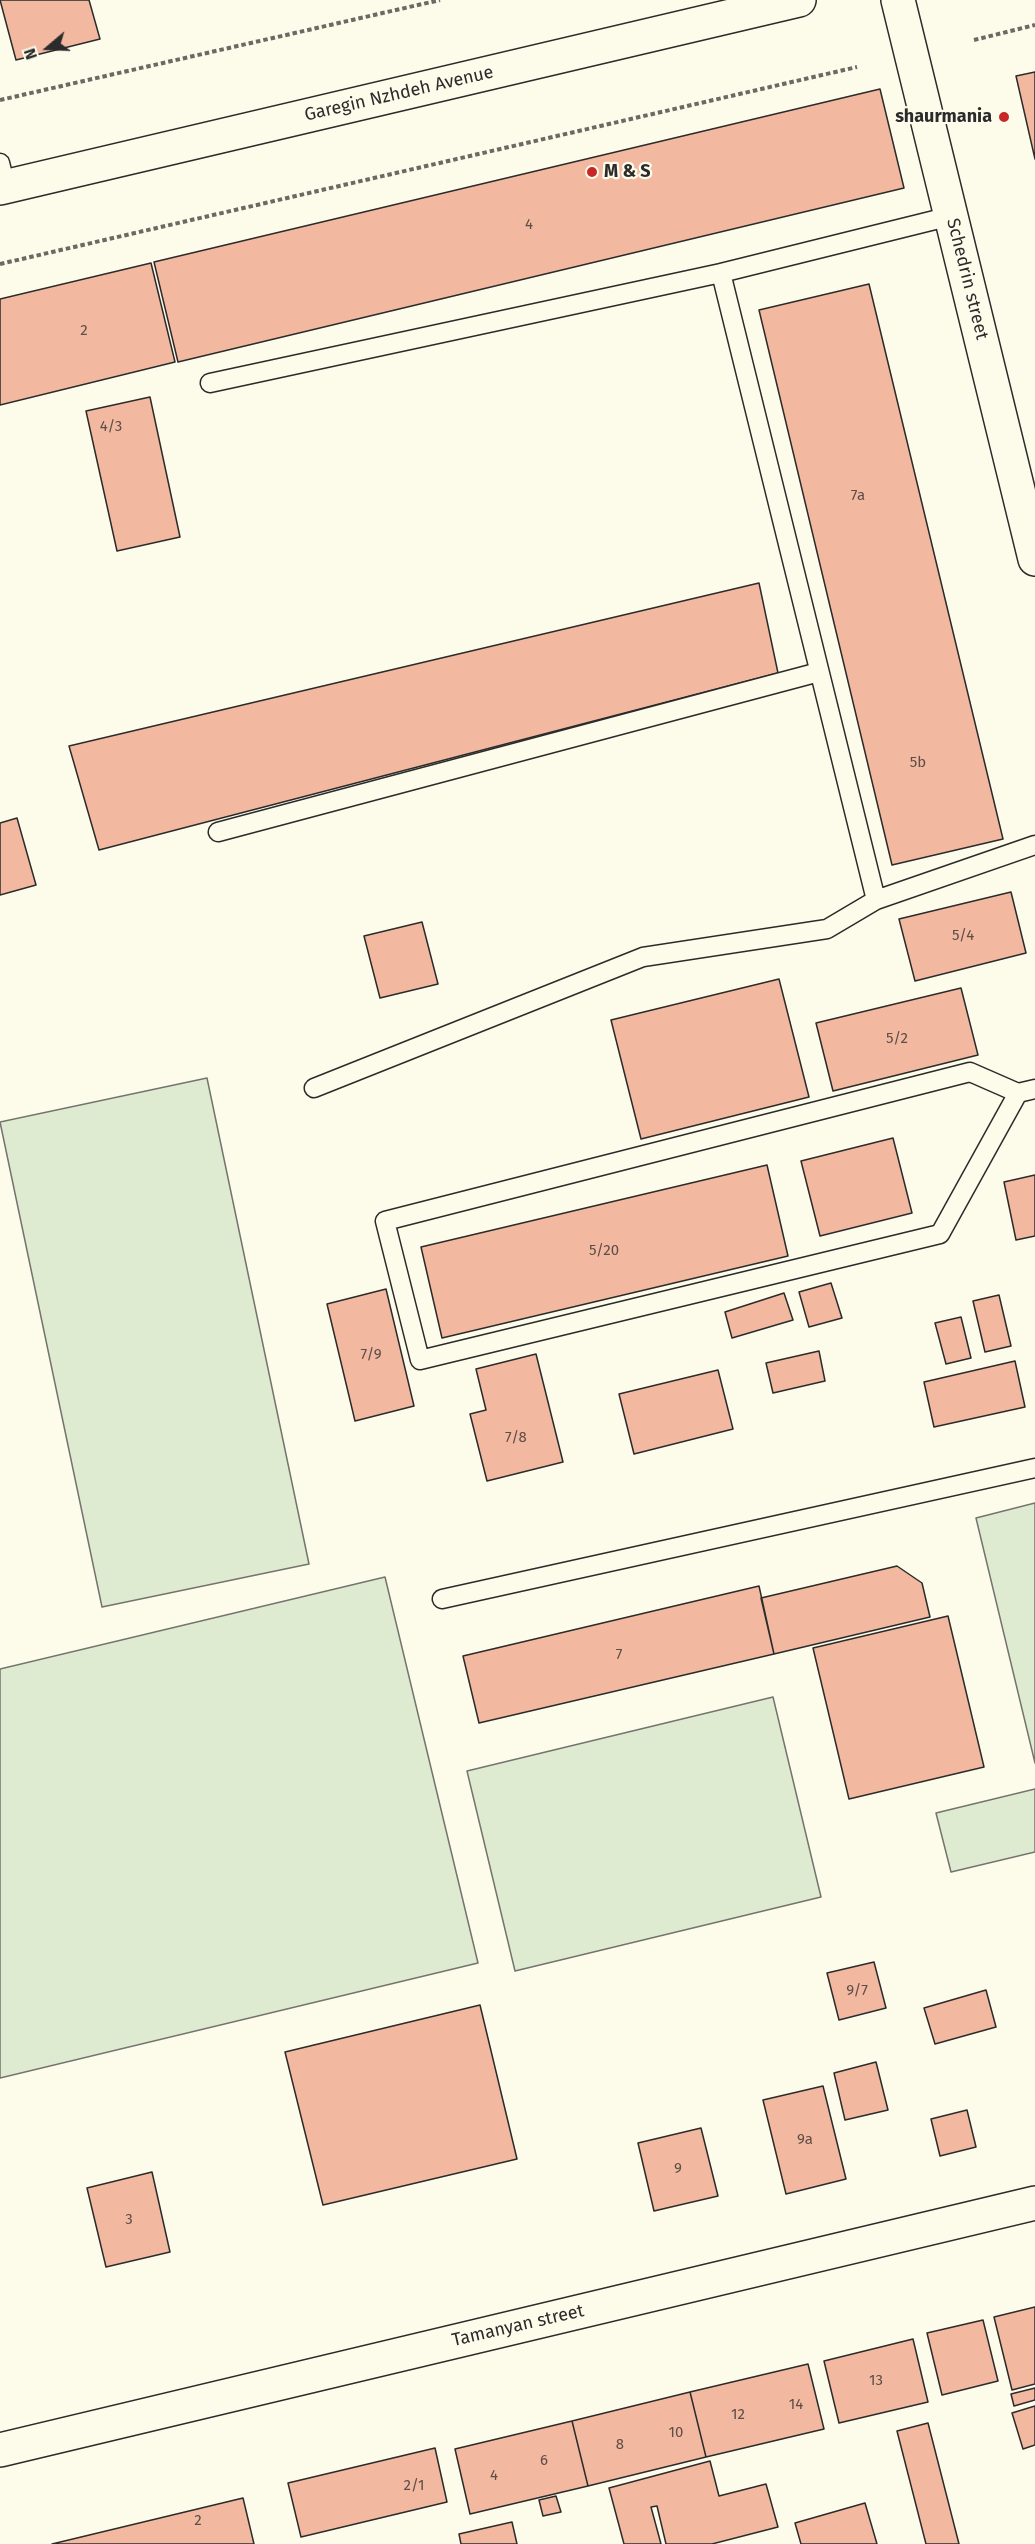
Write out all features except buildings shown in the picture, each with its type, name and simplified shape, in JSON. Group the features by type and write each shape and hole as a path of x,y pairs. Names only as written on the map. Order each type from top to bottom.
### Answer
{"main road":[{"name":"Garegin Nzhdeh Avenue","path":"2,180 706,11 799,0"},
{"name":"Schedrin street","path":"898,0 1035,559"},
{"name":"Tamanyan street","path":"0,2450 1035,2203"}],"lane":[{"path":"210,383 721,273 951,216"},
{"path":"721,273 876,900"},
{"path":"218,832 819,672"},
{"path":"314,1088 643,957 827,929 876,900 1035,845"},
{"path":"970,1072 1027,1091 940,1234 420,1360 385,1221 970,1072"},
{"path":"442,1599 1035,1468"}],"path":[{"path":"0,100 440,0"},
{"path":"974,40 1035,25"},
{"path":"0,264 857,67"}],"green space":[{"path":"207,1078 309,1564 102,1607 0,1122"},
{"path":"1035,1503 1035,1763 976,1518"},
{"path":"385,1577 478,1963 0,2078 0,1669"},
{"path":"773,1697 821,1897 515,1971 467,1771"},
{"path":"1035,1789 1035,1852 951,1872 936,1813"}],"place":[{"name":"shaurmania","path":"1004,117"},
{"name":"M & S","path":"592,172"}]}
